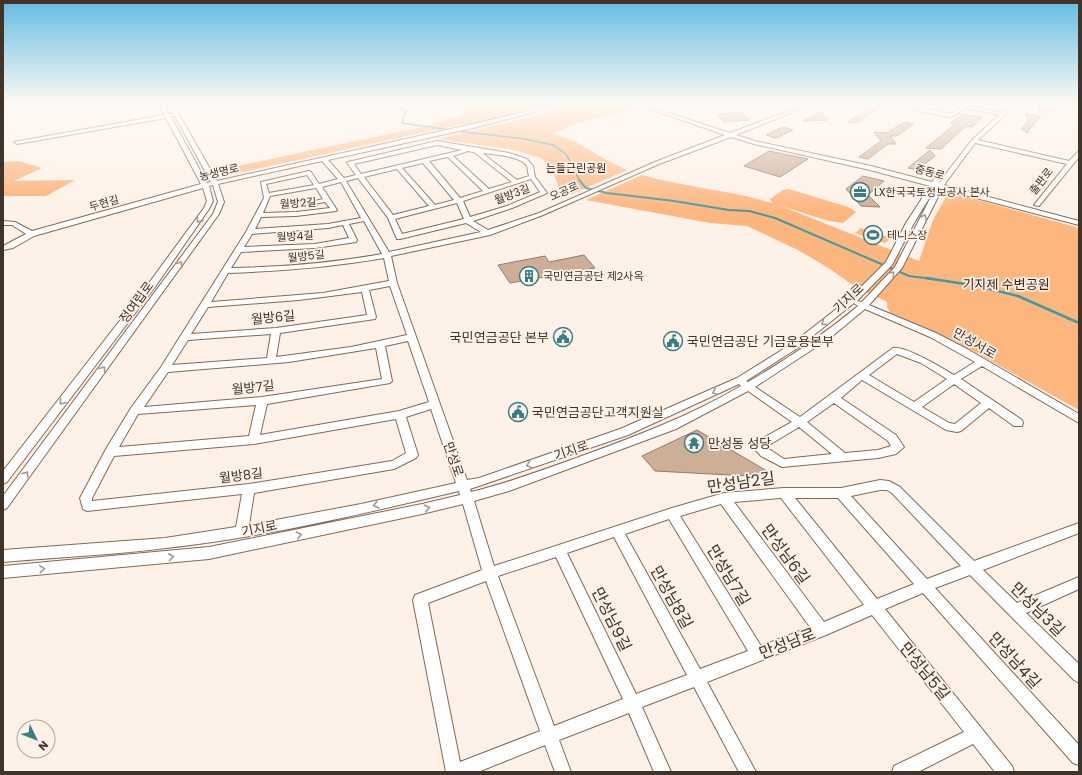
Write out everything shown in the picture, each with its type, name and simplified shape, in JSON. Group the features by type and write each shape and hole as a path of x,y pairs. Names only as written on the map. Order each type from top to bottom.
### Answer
{"street":[{"path":"17,142 28,140"},
{"name":"정여립로","path":"3,479 200,219 210,201 205,185 185,140"},
{"name":"정여립로","path":"3,505 216,214 222,202 215,183 189,140"},
{"name":"농생명로","path":"183,192 205,185 410,140"},
{"name":"오공로","path":"387,255 487,233 541,214 657,163 717,140"},
{"name":"중동로","path":"758,140 917,179"},
{"name":"기지로","path":"3,556 165,543 242,532 361,509 512,485 605,452 672,426 744,383 776,370 826,336 870,291 898,268 908,252 937,184 951,159 968,140"},
{"path":"974,141 1070,163"},
{"name":"기지로","path":"870,291 889,263 910,223 937,184 974,141"},
{"name":"월방3길","path":"437,143 472,150 509,155 524,160 530,166 532,177 544,193 517,205 468,221 400,237 391,218 350,163 437,143"},
{"name":"월방2길","path":"266,195 343,181 472,150"},
{"name":"월방3길","path":"472,150 516,182"},
{"name":"출판로","path":"1037,205 1079,153"},
{"name":"월방3길","path":"448,155 488,192"},
{"name":"만성로","path":"324,159 343,181 387,255 393,283 465,492 490,572 563,772"},
{"path":"424,161 459,201 468,221 487,233"},
{"path":"398,167 433,207"},
{"name":"월방2길","path":"309,173 318,186 334,210 296,214 258,215 267,198 263,183 309,173"},
{"name":"월방3길","path":"391,218 459,201 532,177"},
{"path":"917,179 916,181 961,188 960,190"},
{"path":"917,179 960,190"},
{"name":"중동로","path":"960,190 1079,220"},
{"name":"중동로","path":"960,190 1079,223"},
{"name":"두현길","path":"3,248 10,246 31,234 183,192"},
{"path":"310,203 327,200"},
{"name":"출판로","path":"1025,207 1026,205 1037,205 1057,215"},
{"path":"135,411 165,369 250,232 258,215"},
{"name":"월방4길","path":"250,232 328,226 365,219"},
{"path":"3,223 13,223 31,234"},
{"name":"월방4길","path":"239,250 315,246 353,240 345,223"},
{"name":"월방5길","path":"226,271 283,269 348,262 387,255"},
{"name":"월방6길","path":"205,305 284,300 364,289 393,283"},
{"name":"월방6길","path":"185,337 276,331 372,317 364,289"},
{"name":"만성서로","path":"858,303 933,335 964,351 1079,419"},
{"name":"월방7길","path":"271,361 276,331"},
{"name":"월방7길","path":"165,369 271,361 380,345 412,337"},
{"name":"월방7길","path":"135,411 262,401 387,381 380,345"},
{"path":"834,398 892,438 898,446 892,451 878,454 782,463 765,453 758,446 800,422 896,350 924,361 1018,423"},
{"path":"914,407 982,362"},
{"path":"861,375 946,426 957,428 988,403"},
{"path":"744,383 800,422 843,457"},
{"path":"254,440 262,401"},
{"path":"110,452 254,440 400,415 435,404"},
{"name":"월방8길","path":"135,411 110,452 86,498 86,506 248,490 394,465 412,456 400,415"},
{"name":"만성남2길","path":"455,772 420,600 490,572 618,532 672,513 724,498 784,493 841,493 880,485 889,486 896,490 972,568"},
{"path":"242,532 248,490"},
{"name":"기지로","path":"3,572 209,553 422,509 465,492"},
{"path":"784,493 875,608"},
{"path":"841,493 924,586"},
{"name":"만성남6길","path":"724,498 821,630"},
{"name":"만성남7길","path":"672,513 758,654"},
{"name":"만성남로","path":"455,772 821,630 924,586 1079,528"},
{"name":"만성남8길","path":"618,532 698,678"},
{"name":"만성남9길","path":"559,550 633,704"},
{"name":"만성남3길","path":"972,568 1079,675"},
{"path":"1015,611 1079,583"},
{"name":"만성남4길","path":"924,586 1079,757"},
{"name":"만성남5길","path":"875,608 1006,772"},
{"path":"698,678 748,772"},
{"path":"633,704 663,772"},
{"path":"900,772 976,734"}],"green space":[{"path":"359,140 388,140 234,174 223,173 218,170"},
{"name":"는들근린공원","path":"445,140 571,140 627,170 572,194 559,188 555,177 542,158 509,149"},
{"name":"기지제 수변공원","path":"642,175 772,203 770,199 783,190 789,189 848,207 856,212 843,223 829,221 781,206 919,261 933,220 947,195 953,193 1079,228 1079,410 955,341 890,313 887,307 887,302 857,288 830,269 798,250 747,226 710,223 586,200"},
{"name":"테니스장","path":"861,228 891,238 885,243 855,233"}],"shaded area":[{"path":"19,161 42,168 14,181 75,180 46,196 3,196 3,162"}],"building":[{"path":"893,140 896,144 888,144 868,159 859,157 881,141"},
{"path":"935,140 951,140 941,149 926,148"},
{"path":"930,150 935,156 917,170 908,168"},
{"path":"769,151 808,159 780,177 744,166"},
{"name":"LX한국국토정보공사 본사","path":"863,176 884,181 868,195 880,207 861,206 846,189"},
{"name":"국민연금공단 제2사옥","path":"584,255 595,268 510,283 498,265 545,256 549,262"},
{"name":"만성동 성당","path":"697,430 772,474 749,476 655,471 642,456"}],"waterway":[{"path":"530,140 553,145 566,154 580,181"},
{"path":"579,180 586,188 607,193 674,201 729,210 749,211 775,218 909,276 930,279"},
{"path":"926,278 930,279"},
{"path":"930,279 978,286 1018,296 1079,323"}],"place":[{"name":"LX한국국토정보공사 본사","path":"860,192"},
{"name":"테니스장","path":"873,235"},
{"name":"국민연금공단 제2사옥","path":"529,276"},
{"name":"국민연금공단 본부","path":"563,337"},
{"name":"국민연금공단 기금운용본부","path":"673,341"},
{"name":"국민연금공단고객지원실","path":"518,412"},
{"name":"만성동 성당","path":"694,443"}]}
